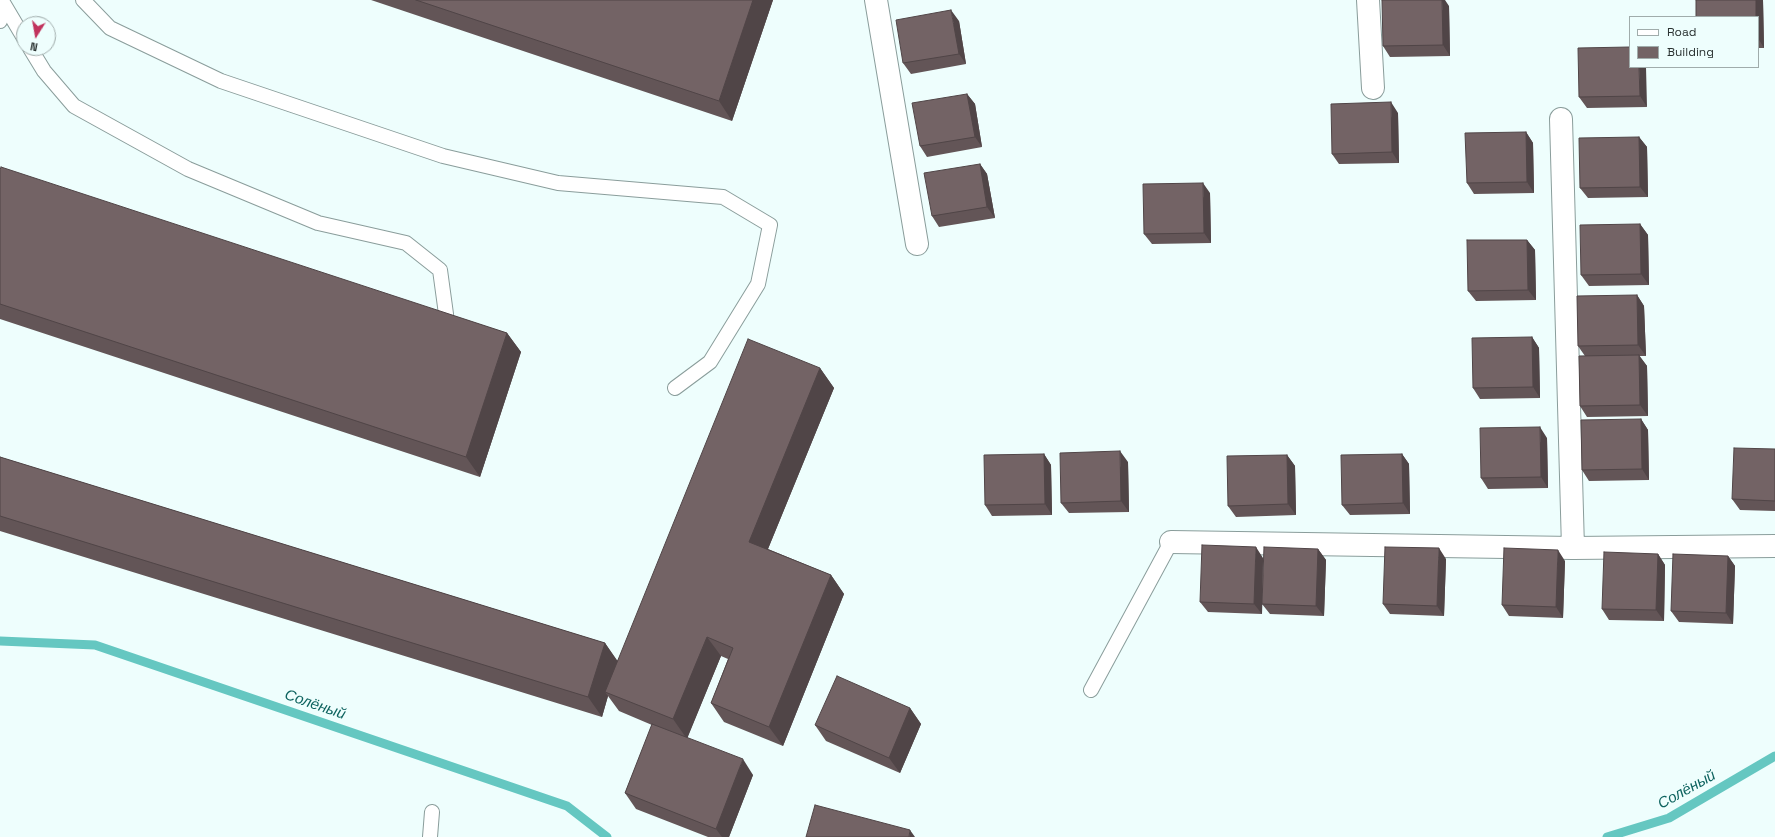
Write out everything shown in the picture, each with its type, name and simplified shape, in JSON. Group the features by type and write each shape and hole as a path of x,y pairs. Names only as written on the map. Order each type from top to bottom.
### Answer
{"street":[{"path":"876,0 917,244"},
{"path":"1368,0 1373,88"},
{"path":"1561,119 1573,548"},
{"path":"1171,542 1573,548 1775,546"}],"lane":[{"path":"83,0 110,28 220,81 444,156 558,182 723,197 770,225 758,284 710,362 675,388"},
{"path":"0,21 2,1"},
{"path":"2,1 16,25"},
{"path":"35,56 44,71 74,106 188,168 318,223 406,244 440,270 446,314"},
{"path":"1091,690 1171,542"},
{"path":"430,837 432,812"}],"building":[{"path":"416,0 753,0 719,101"},
{"path":"1382,0 1442,0 1443,45 1383,46"},
{"path":"1696,0 1756,0 1756,16 1696,16"},
{"path":"951,10 959,54 903,63 896,20"},
{"path":"1629,47 1629,68 1639,68 1640,96 1579,97 1578,48"},
{"path":"967,94 975,137 920,146 912,103"},
{"path":"1391,102 1392,152 1332,154 1331,104"},
{"path":"1526,132 1527,182 1467,183 1465,133"},
{"path":"1639,137 1640,187 1580,188 1579,138"},
{"path":"980,164 987,207 932,216 924,173"},
{"path":"1,167 507,333 466,457 0,304"},
{"path":"1203,183 1204,233 1144,234 1143,184"},
{"path":"1640,224 1641,274 1581,275 1580,225"},
{"path":"1467,240 1527,240 1528,290 1468,291"},
{"path":"1637,295 1638,345 1578,346 1577,296"},
{"path":"1532,337 1533,387 1473,388 1472,338"},
{"path":"748,339 820,368 749,542 831,575 769,727 711,703 733,648 707,637 673,719 605,692"},
{"path":"1639,355 1640,405 1580,406 1579,356"},
{"path":"1641,419 1642,469 1582,470 1581,420"},
{"path":"1540,427 1541,477 1481,478 1480,428"},
{"path":"1734,448 1775,449 1775,501 1732,499"},
{"path":"1120,451 1121,501 1061,503 1060,453"},
{"path":"1044,454 1045,504 985,505 984,455"},
{"path":"1402,454 1403,503 1342,505 1341,455"},
{"path":"1287,455 1288,504 1228,506 1227,456"},
{"path":"0,457 605,643 588,697 0,516"},
{"path":"1202,545 1256,547 1254,604 1200,602"},
{"path":"1264,547 1318,549 1316,606 1262,604"},
{"path":"1385,547 1439,548 1437,606 1383,604"},
{"path":"1504,548 1558,550 1556,607 1502,605"},
{"path":"1604,552 1658,554 1656,610 1602,609"},
{"path":"1673,554 1728,556 1726,613 1671,611"},
{"path":"837,676 910,708 889,758 815,725"},
{"path":"652,724 743,759 716,829 625,793"},
{"path":"815,805 910,830 909,837 806,837"}],"waterway":[{"name":"Солёный","path":"0,641 95,645 567,806 607,837"},
{"name":"Солёный","path":"1607,837 1669,818 1775,756"}]}
